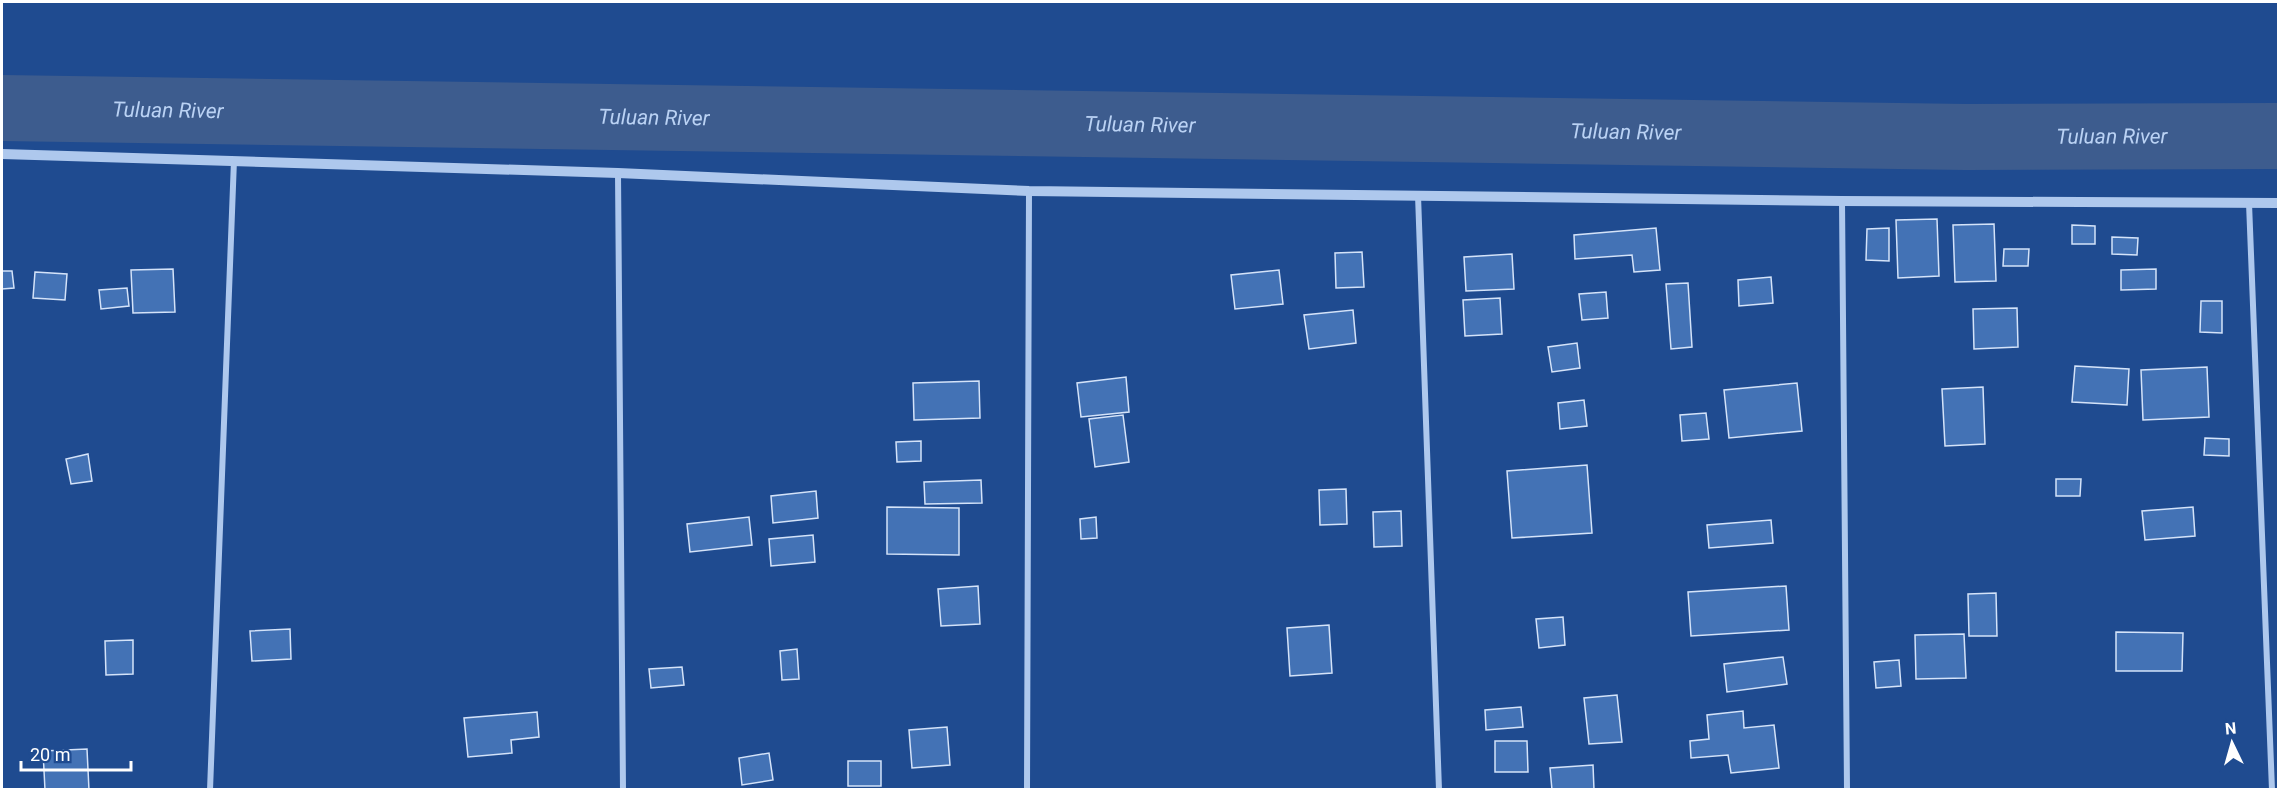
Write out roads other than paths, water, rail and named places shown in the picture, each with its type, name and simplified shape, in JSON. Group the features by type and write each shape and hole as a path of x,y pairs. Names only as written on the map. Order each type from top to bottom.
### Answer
{"street":[{"path":"2,154 618,173 1029,191 1842,201 2278,203"},
{"path":"210,789 234,160"},
{"path":"618,173 623,789"},
{"path":"1027,789 1029,191"},
{"path":"1418,195 1438,789"},
{"path":"1842,201 1847,789"},
{"path":"2249,203 2272,789"}],"waterway":[{"name":"Tuluan River","path":"2,108 1966,137 2278,136"}]}
